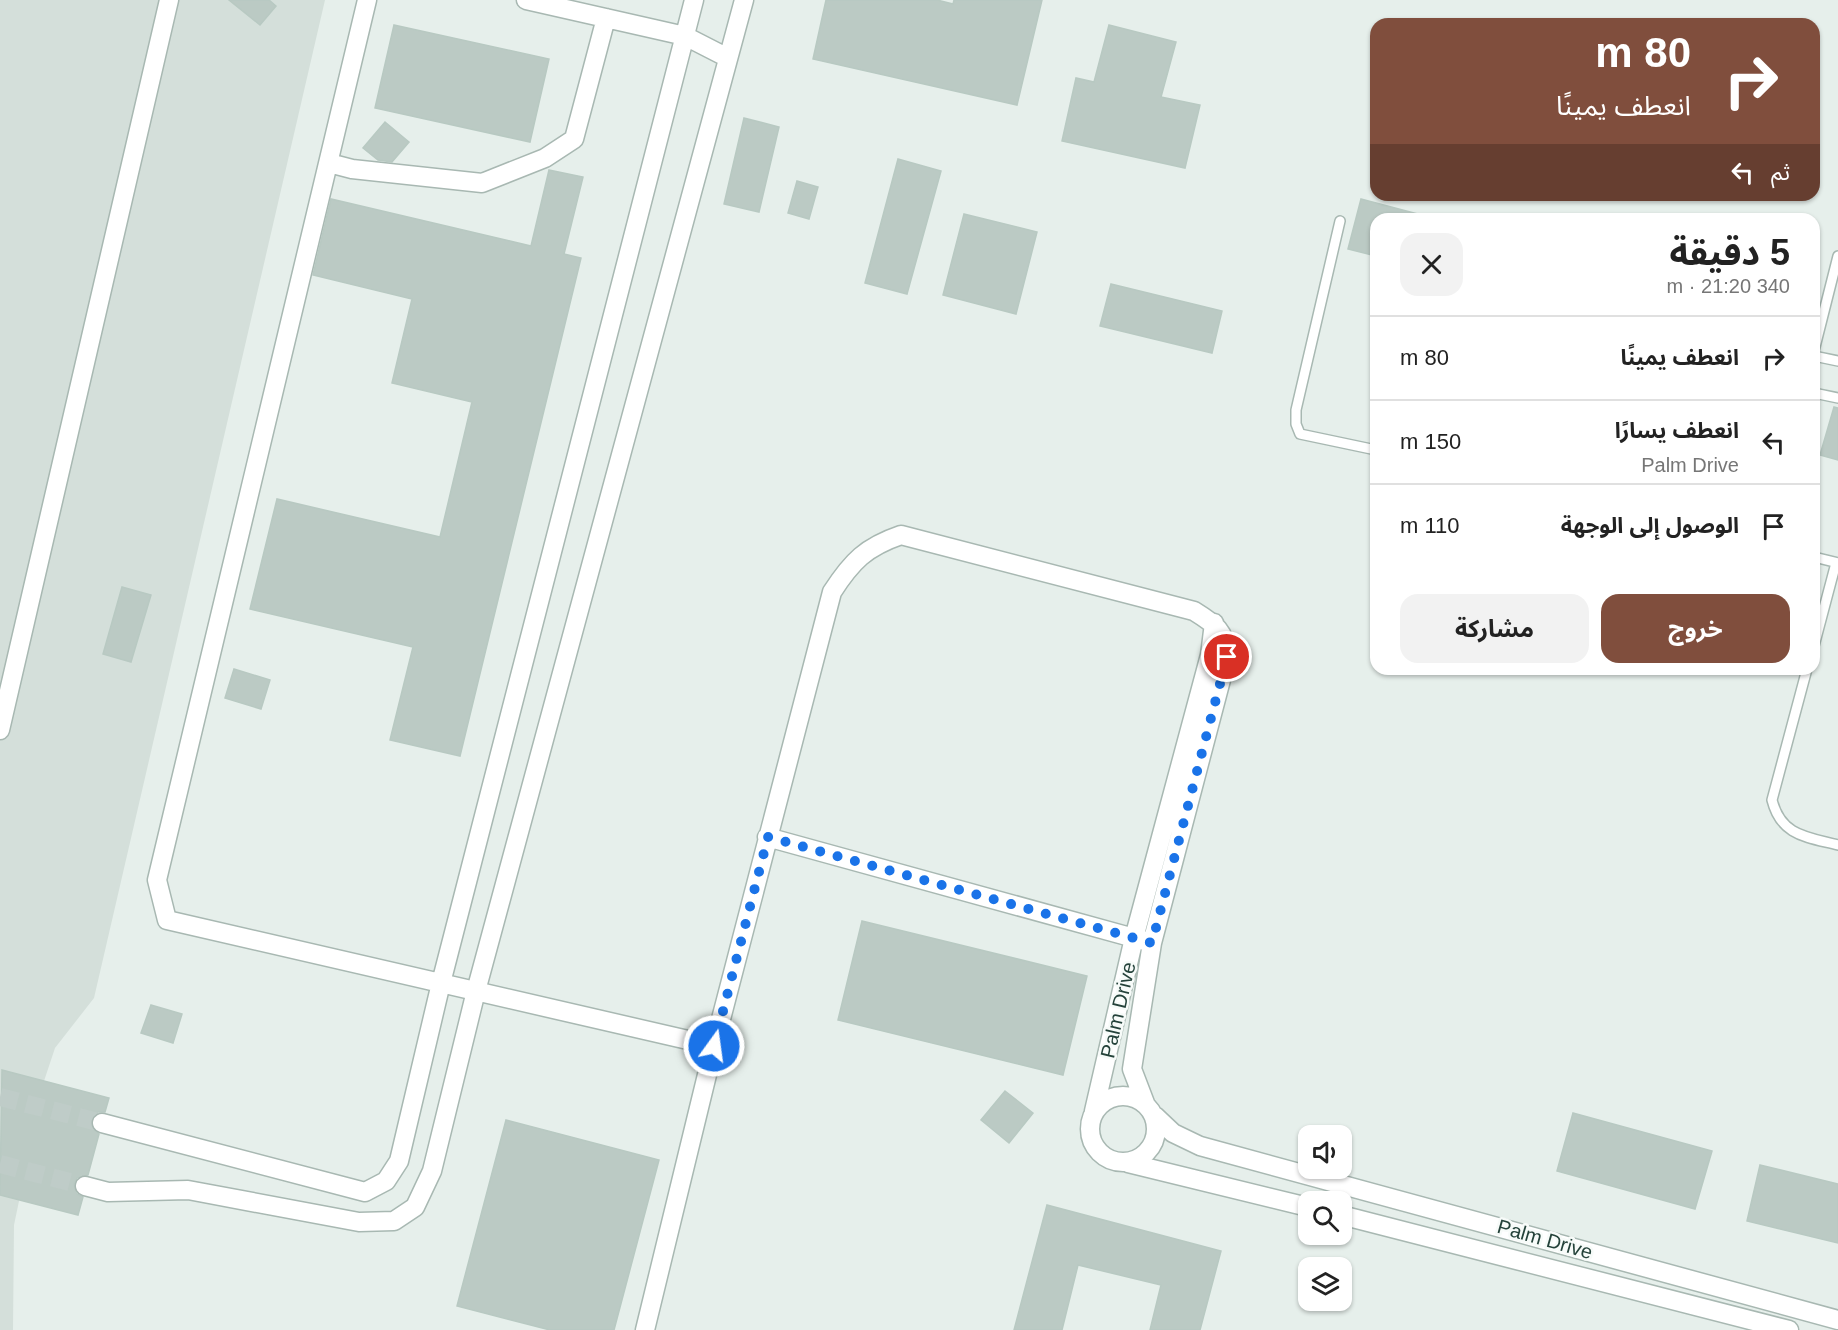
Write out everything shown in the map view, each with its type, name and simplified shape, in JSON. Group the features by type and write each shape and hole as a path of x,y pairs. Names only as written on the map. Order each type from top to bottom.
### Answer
{"street":[{"path":"0,730 169,0"},
{"path":"368,0 157,880 167,920 714,1046"},
{"path":"526,0 685,36 728,58"},
{"path":"102,1124 365,1192 386,1181 399,1161 441,983 694,0"},
{"path":"86,1186 108,1192 188,1190 359,1222 394,1221 415,1207 432,1171 476,991 744,0"},
{"path":"328,163 352,170 482,183 545,158 574,139 606,18"},
{"path":"645,1330 714,1046 832,592 851,564 877,543 901,534 1194,611 1214,623"},
{"name":"Palm Drive","path":"1214,623 1210,655 1134,938 1089,1133 1098,1153 1114,1162 1128,1163 1298,1205"},
{"name":"Palm Drive","path":"1128,1163 1148,1152 1156,1137 1150,1109 1132,1069 1152,943 1227,657 1227,640 1214,623"},
{"path":"768,837 1152,943"},
{"name":"Palm Drive","path":"1094,1111 1107,1099 1126,1095 1150,1109 1173,1133 1200,1146 1838,1320"},
{"name":"Palm Drive","path":"1352,1218 1789,1330"}],"lane":[{"path":"1340,221 1296,410 1296,424 1300,434 1370,449"},
{"path":"1820,327 1838,256"},
{"path":"1820,357 1838,361"},
{"path":"1820,394 1838,398"},
{"path":"1820,559 1837,563 1820,624"},
{"path":"1806,675 1772,800 1775,813 1783,825 1795,833 1838,844"}],"shaded area":[{"path":"0,0 325,0 94,998 55,1048 44,1081 14,1225 13,1330 0,1330"}],"building":[{"path":"229,0 269,0 276,6 260,25"},
{"path":"826,0 937,0 953,4 954,0 1042,0 1017,105 813,59"},
{"path":"394,25 549,59 530,142 375,108"},
{"path":"1109,25 1176,42 1161,97 1200,105 1185,168 1062,141 1076,78 1094,82"},
{"path":"744,118 779,127 759,212 724,204"},
{"path":"385,122 409,142 392,162 378,160 363,148"},
{"path":"898,159 941,171 907,294 865,283"},
{"path":"549,170 583,177 564,254 581,258 460,756 390,740 413,647 250,609 277,499 440,537 472,402 392,383 412,299 313,275 331,199 531,246"},
{"path":"797,181 818,187 809,219 788,213"},
{"path":"1361,199 1414,213 1370,213 1370,254 1348,249"},
{"path":"964,214 1037,232 1016,314 943,295"},
{"path":"1111,284 1222,311 1212,353 1100,326"},
{"path":"1834,407 1838,408 1838,460 1820,455"},
{"path":"122,587 151,595 131,662 103,654"},
{"path":"234,669 270,680 261,709 225,698"},
{"path":"862,921 1087,976 1063,1075 838,1020"},
{"path":"151,1005 182,1014 173,1043 141,1033"},
{"path":"2,1070 109,1098 105,1112 98,1112 91,1120 91,1127 99,1134 88,1175 77,1178 74,1184 77,1194 83,1197 78,1215 0,1195"},
{"path":"1005,1091 1033,1113 1009,1143 981,1120"},
{"path":"1573,1113 1712,1151 1695,1209 1557,1171"},
{"path":"506,1120 659,1160 614,1330 550,1330 457,1306"},
{"path":"1760,1165 1838,1184 1838,1243 1747,1221"},
{"path":"1047,1205 1221,1251 1200,1330 1150,1330 1161,1285 1078,1265 1062,1330 1014,1330"}],"tunnel":[{"path":"0,1097 102,1123"},
{"path":"0,1164 85,1186"}],"route":[{"path":"714,1046 768,837 1152,943 1227,657"}]}
